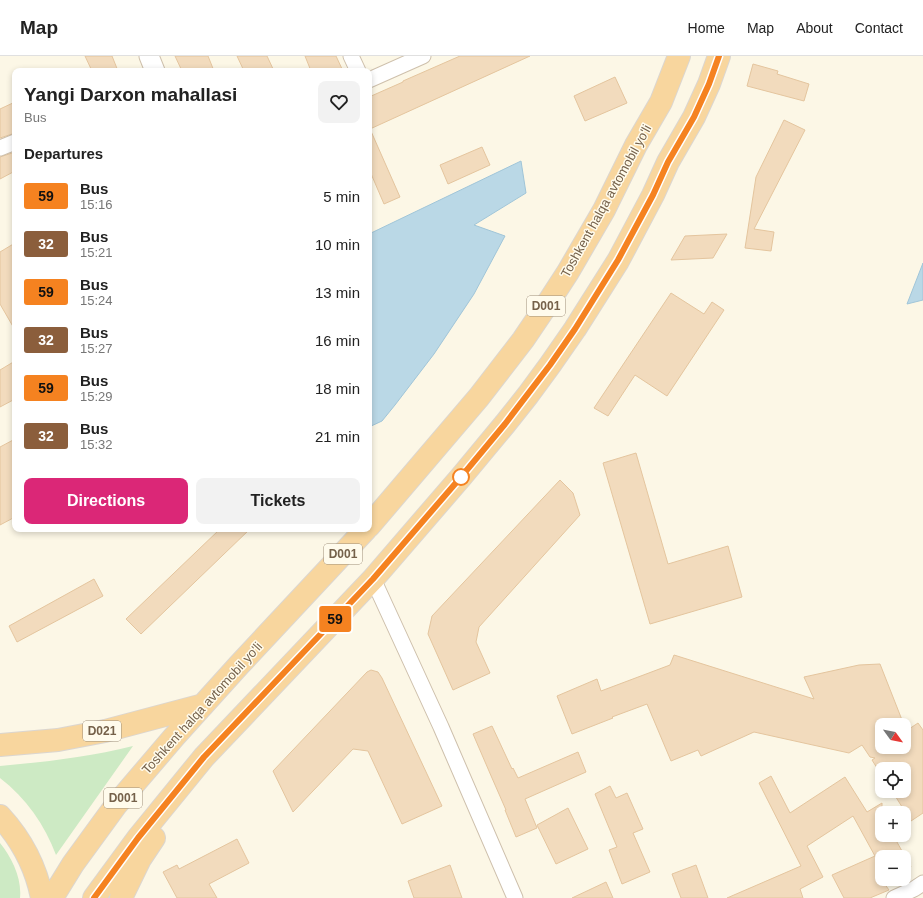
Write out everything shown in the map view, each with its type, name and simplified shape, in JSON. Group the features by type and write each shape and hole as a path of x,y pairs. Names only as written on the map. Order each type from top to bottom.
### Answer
{"highway":[{"name":"Toshkent halqa avtomobil yo'li","path":"372,523 479,398 523,340 546,306 604,210 636,145 661,102 678,56"},
{"name":"D001","path":"94,898 138,838 204,757 373,579 505,424 550,365 575,329 618,260 653,195 668,162 694,117 709,84 719,56"},
{"name":"Toshkent halqa avtomobil yo'li","path":"52,898 73,864 116,806 203,705 363,532"},
{"name":"D021","path":"0,745 58,740 105,731 203,705"},
{"path":"121,898 140,859 204,757"},
{"path":"0,816 26,851 42,898"}],"street":[{"path":"149,56 154,68"},
{"path":"351,56 357,68"},
{"path":"372,79 423,56"},
{"path":"0,148 12,143"},
{"path":"373,579 441,727 515,898"},
{"path":"894,898 918,890"}],"green space":[{"path":"133,746 56,855 52,844 34,813 18,794 0,778 0,766 67,759"},
{"path":"0,843 12,862 18,876 20,898 0,898"}],"water":[{"path":"521,161 526,193 474,225 505,236 474,294 434,354 395,405 382,421 372,426 372,233"},
{"path":"923,263 923,300 907,304"}],"building":[{"path":"85,56 112,56 117,68 91,68"},
{"path":"175,56 208,56 213,68 181,68"},
{"path":"237,56 267,56 273,68 243,68"},
{"path":"305,56 336,56 342,68 310,68"},
{"path":"460,56 530,56 372,128 372,96"},
{"path":"753,64 778,71 777,74 809,84 804,101 747,86"},
{"path":"615,77 627,103 585,121 574,96"},
{"path":"12,103 12,134 0,138 0,109"},
{"path":"784,120 805,130 754,229 774,232 771,251 745,248 756,177"},
{"path":"372,134 400,197 384,204 372,176"},
{"path":"482,147 490,165 448,184 440,165"},
{"path":"12,153 12,173 0,179 0,157"},
{"path":"727,234 713,258 671,260 685,236"},
{"path":"12,245 12,325 0,304 0,252"},
{"path":"671,293 704,314 712,302 724,310 667,396 635,375 608,416 594,408"},
{"path":"12,363 12,401 0,407 0,370"},
{"path":"12,441 12,519 0,525 0,447"},
{"path":"636,453 668,564 728,546 742,597 650,624 603,463"},
{"path":"560,480 573,493 580,515 479,627 476,642 490,673 453,690 428,634 432,616"},
{"path":"217,532 247,532 141,634 126,619"},
{"path":"94,579 103,596 17,642 9,626"},
{"path":"674,655 814,699 804,677 859,665 880,664 901,718 875,718 875,754 911,754 911,728 918,723 923,730 923,813 911,821 911,806 902,806 896,798 911,798 911,762 875,762 875,765 872,760 875,758 870,757 862,745 849,753 754,732 701,756 698,750 671,761 647,704 572,734 557,696 597,679 601,691 670,665"},
{"path":"371,670 378,672 382,678 442,806 402,824 368,751 353,749 293,812 273,771 367,672"},
{"path":"492,726 512,769 513,768 518,778 578,752 586,772 525,799 537,828 516,837 473,734"},
{"path":"771,776 790,813 845,777 867,812 875,807 875,842 897,842 901,850 875,850 875,856 853,816 807,846 823,877 800,889 803,898 727,898 801,866 759,783"},
{"path":"610,786 616,798 627,793 643,829 633,833 650,872 622,884 609,850 617,847 595,794"},
{"path":"568,808 588,849 556,864 537,825"},
{"path":"237,839 249,863 209,884 217,898 177,898 163,872 177,865 179,869"},
{"path":"875,856 875,886 886,886 889,890 870,898 844,898 832,875"},
{"path":"450,865 462,898 414,898 408,881"},
{"path":"696,865 708,898 681,898 672,874"},
{"path":"606,882 613,898 572,898"}],"bus line":[{"name":"59","path":"94,898 138,838 204,757 373,579 461,477 528,395 575,329 618,260 653,195 668,162 694,117 709,84 719,56"}]}
